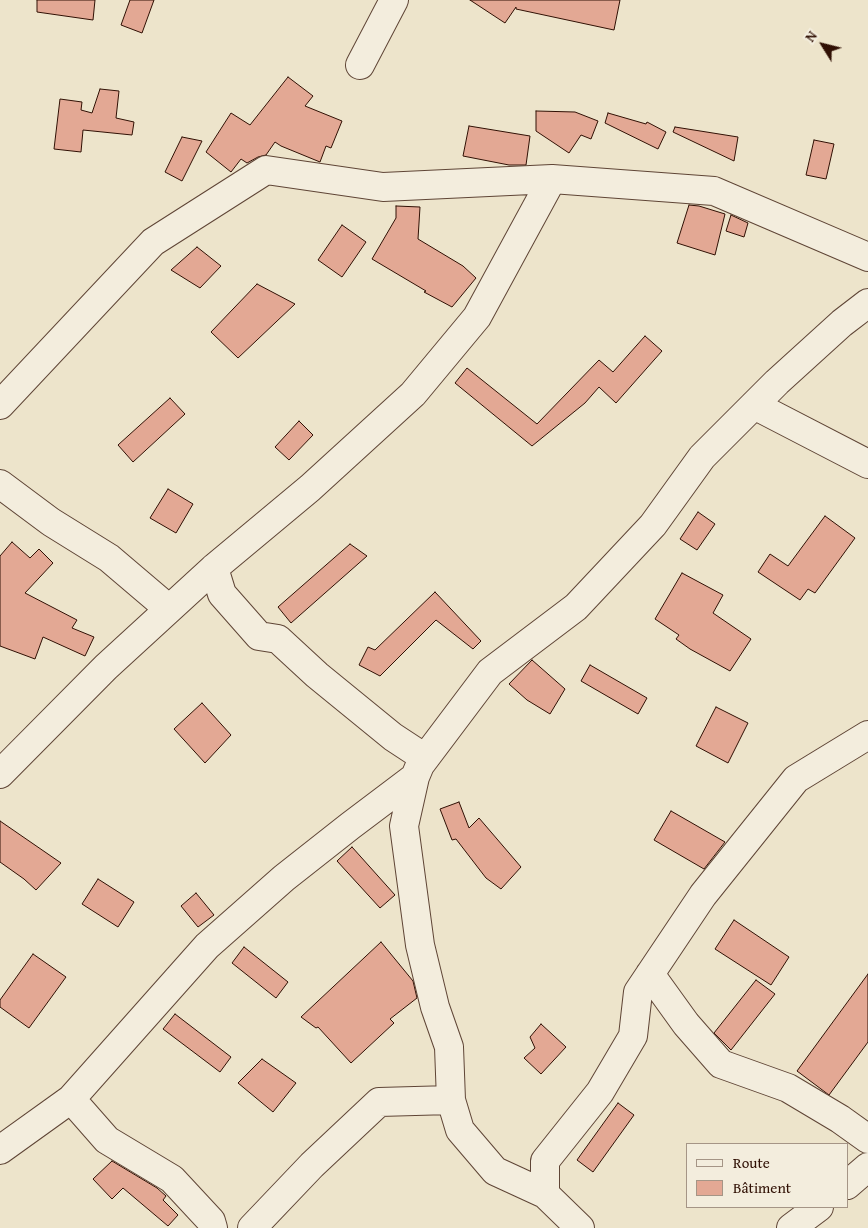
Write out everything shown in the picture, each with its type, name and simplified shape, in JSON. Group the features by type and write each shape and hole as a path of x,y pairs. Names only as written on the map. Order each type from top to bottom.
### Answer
{"street":[{"path":"360,65 394,0"},
{"path":"0,405 153,242 266,170 383,187 552,179 714,191 868,257"},
{"path":"0,774 106,667 169,609 214,568 310,488 414,394 477,318 552,179"},
{"path":"0,1150 71,1099 207,946 284,878 420,768 490,672 576,607 653,525 702,457 828,336 868,303"},
{"path":"754,405 868,464"},
{"path":"0,484 51,522 109,558 169,609"},
{"path":"214,568 222,594 259,636 278,639 317,675 393,737 420,768"},
{"path":"545,1194 545,1161 600,1092 633,1036 638,992 703,895 796,779 868,735"},
{"path":"420,768 404,826 420,945 435,1007 449,1047 451,1100 460,1130 495,1171 545,1194 575,1226"},
{"path":"650,974 686,1024 721,1064 788,1088 840,1119 868,1139"},
{"path":"71,1099 107,1140 172,1179 211,1221 213,1228"},
{"path":"252,1228 312,1166 379,1102 451,1100"},
{"path":"848,1184 868,1167"},
{"path":"791,1228 819,1208"}],"building":[{"path":"37,0 95,0 93,20 37,12"},
{"path":"130,0 154,0 142,33 121,25"},
{"path":"470,0 620,0 614,30 516,9 516,7 505,23"},
{"path":"288,77 313,96 305,106 342,121 331,148 326,146 320,162 275,142 266,155 247,163 241,159 231,172 206,152 231,113 250,125"},
{"path":"100,89 119,91 116,118 134,122 132,135 83,130 81,152 54,149 60,99 82,102 81,110 92,113"},
{"path":"536,111 575,112 598,121 591,139 581,135 569,153 536,131"},
{"path":"608,113 646,124 647,122 666,132 658,149 605,123"},
{"path":"469,126 530,136 526,165 509,165 463,156"},
{"path":"675,127 738,137 734,161 673,132"},
{"path":"182,137 202,141 182,181 165,172"},
{"path":"814,140 834,144 826,179 806,175"},
{"path":"689,205 725,214 715,255 677,243"},
{"path":"396,206 420,207 418,239 463,266 476,278 452,307 424,292 426,291 372,259 396,218"},
{"path":"731,215 748,223 744,237 726,231"},
{"path":"342,225 366,242 342,277 318,260"},
{"path":"197,247 221,266 200,288 171,270"},
{"path":"257,284 295,304 238,358 211,332"},
{"path":"645,336 662,351 616,403 599,387 585,403 532,446 455,383 467,368 537,424 599,360 613,372"},
{"path":"170,398 185,414 133,462 118,445"},
{"path":"299,421 313,435 289,460 275,447"},
{"path":"168,489 193,504 176,533 150,518"},
{"path":"698,512 715,524 697,550 680,539"},
{"path":"825,516 855,538 815,593 808,589 800,600 758,572 770,554 788,566"},
{"path":"12,542 30,558 39,549 53,563 25,593 77,620 72,628 94,637 85,656 43,637 35,659 0,646 0,556"},
{"path":"350,544 367,556 291,623 278,607"},
{"path":"682,573 723,595 713,613 751,639 730,671 690,649 676,639 679,635 655,619"},
{"path":"435,592 481,641 473,649 436,620 380,676 359,665 368,647 375,650"},
{"path":"532,660 565,689 550,714 527,700 509,684"},
{"path":"590,665 647,698 638,714 581,681"},
{"path":"202,703 231,735 205,763 174,729"},
{"path":"716,707 748,723 728,763 696,746"},
{"path":"459,802 469,828 479,818 521,867 501,889 486,878 456,839 452,840 440,809"},
{"path":"671,811 725,842 704,869 654,840"},
{"path":"0,821 61,863 36,890 0,862"},
{"path":"352,847 395,895 380,908 337,861"},
{"path":"98,879 134,902 118,927 82,904"},
{"path":"196,893 214,915 198,927 181,906"},
{"path":"734,920 789,957 771,985 715,949"},
{"path":"381,942 413,981 417,998 390,1019 394,1023 351,1063 318,1027 316,1028 301,1017"},
{"path":"244,947 288,982 276,998 232,963"},
{"path":"33,954 66,977 29,1028 0,1007 0,1000"},
{"path":"868,974 868,1042 829,1095 797,1071"},
{"path":"756,980 775,994 731,1050 714,1033"},
{"path":"175,1014 231,1057 220,1072 163,1029"},
{"path":"541,1024 566,1047 541,1074 524,1058 535,1048 530,1037"},
{"path":"262,1059 296,1083 273,1112 238,1083"},
{"path":"618,1103 634,1115 593,1172 577,1160"},
{"path":"112,1161 157,1188 166,1196 163,1200 178,1215 168,1226 123,1188 112,1199 93,1179"}]}
